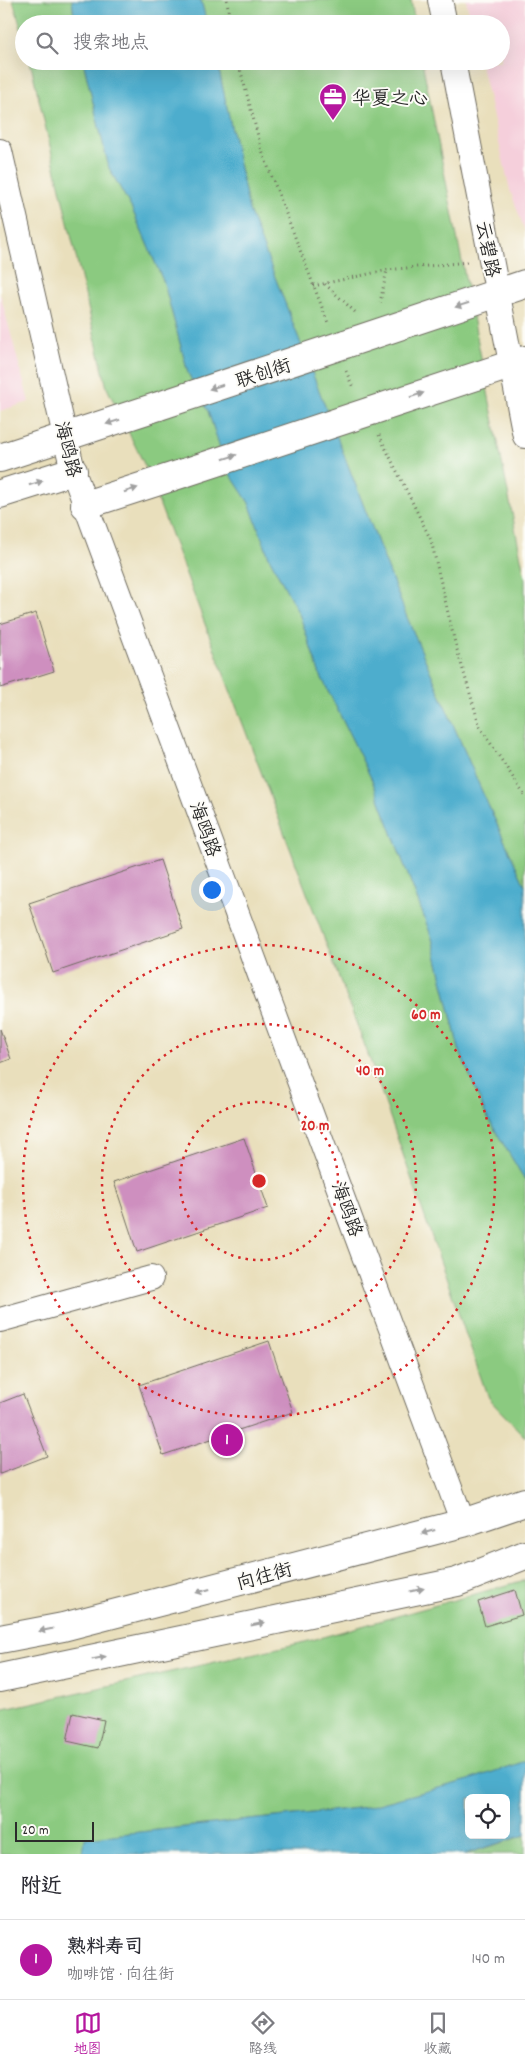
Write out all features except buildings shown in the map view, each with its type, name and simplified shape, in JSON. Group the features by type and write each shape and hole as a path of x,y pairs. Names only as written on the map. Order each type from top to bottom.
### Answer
{"street":[{"path":"440,0 443,15"},
{"name":"云碧路","path":"454,70 498,293 518,362 525,436"},
{"name":"海鸥路","path":"0,151 73,471 464,1523"},
{"name":"联创街","path":"0,458 525,284"},
{"path":"85,505 518,362"},
{"path":"0,494 73,471"},
{"path":"0,1320 151,1278"},
{"name":"向往街","path":"0,1639 63,1627 464,1523 525,1502"},
{"path":"0,1678 457,1582 525,1555"}],"path":[{"path":"227,0 229,15"},
{"path":"313,286 387,270 491,259"},
{"path":"379,307 387,270"},
{"path":"325,283 357,314"}],"shaded area":[{"path":"466,0 525,0 525,231 510,190 482,70 510,70 510,15 470,15"},
{"path":"0,293 29,402 0,411"}],"green space":[{"path":"13,0 72,0 74,15 17,15"},
{"path":"201,0 411,0 414,15 205,15"},
{"path":"32,70 85,70 109,168 132,209 164,283 188,373 208,411 227,469 249,503 269,557 300,616 319,672 372,780 432,938 459,1049 486,1115 525,1180 525,1437 488,1398 368,1054 145,466 107,388"},
{"path":"219,70 424,70 525,578 525,886 406,615 249,210"},
{"path":"525,1580 525,1761 469,1780 367,1807 86,1838 83,1854 0,1854 0,1710 305,1642"},
{"path":"525,1835 525,1854 465,1854"}],"water":[{"path":"72,0 201,0 205,15 74,15"},
{"path":"85,70 219,70 249,210 406,615 525,886 525,1180 486,1115 459,1049 432,938 372,780 319,672 300,616 269,557 249,503 227,469 208,411 188,373 164,283 132,209 109,168"},
{"path":"525,1761 525,1835 465,1854 83,1854 85,1838 367,1807 469,1780"}],"place":[{"name":"华夏之心","path":"333,121"},
{"name":"熟料寿司","path":"227,1440"}]}
